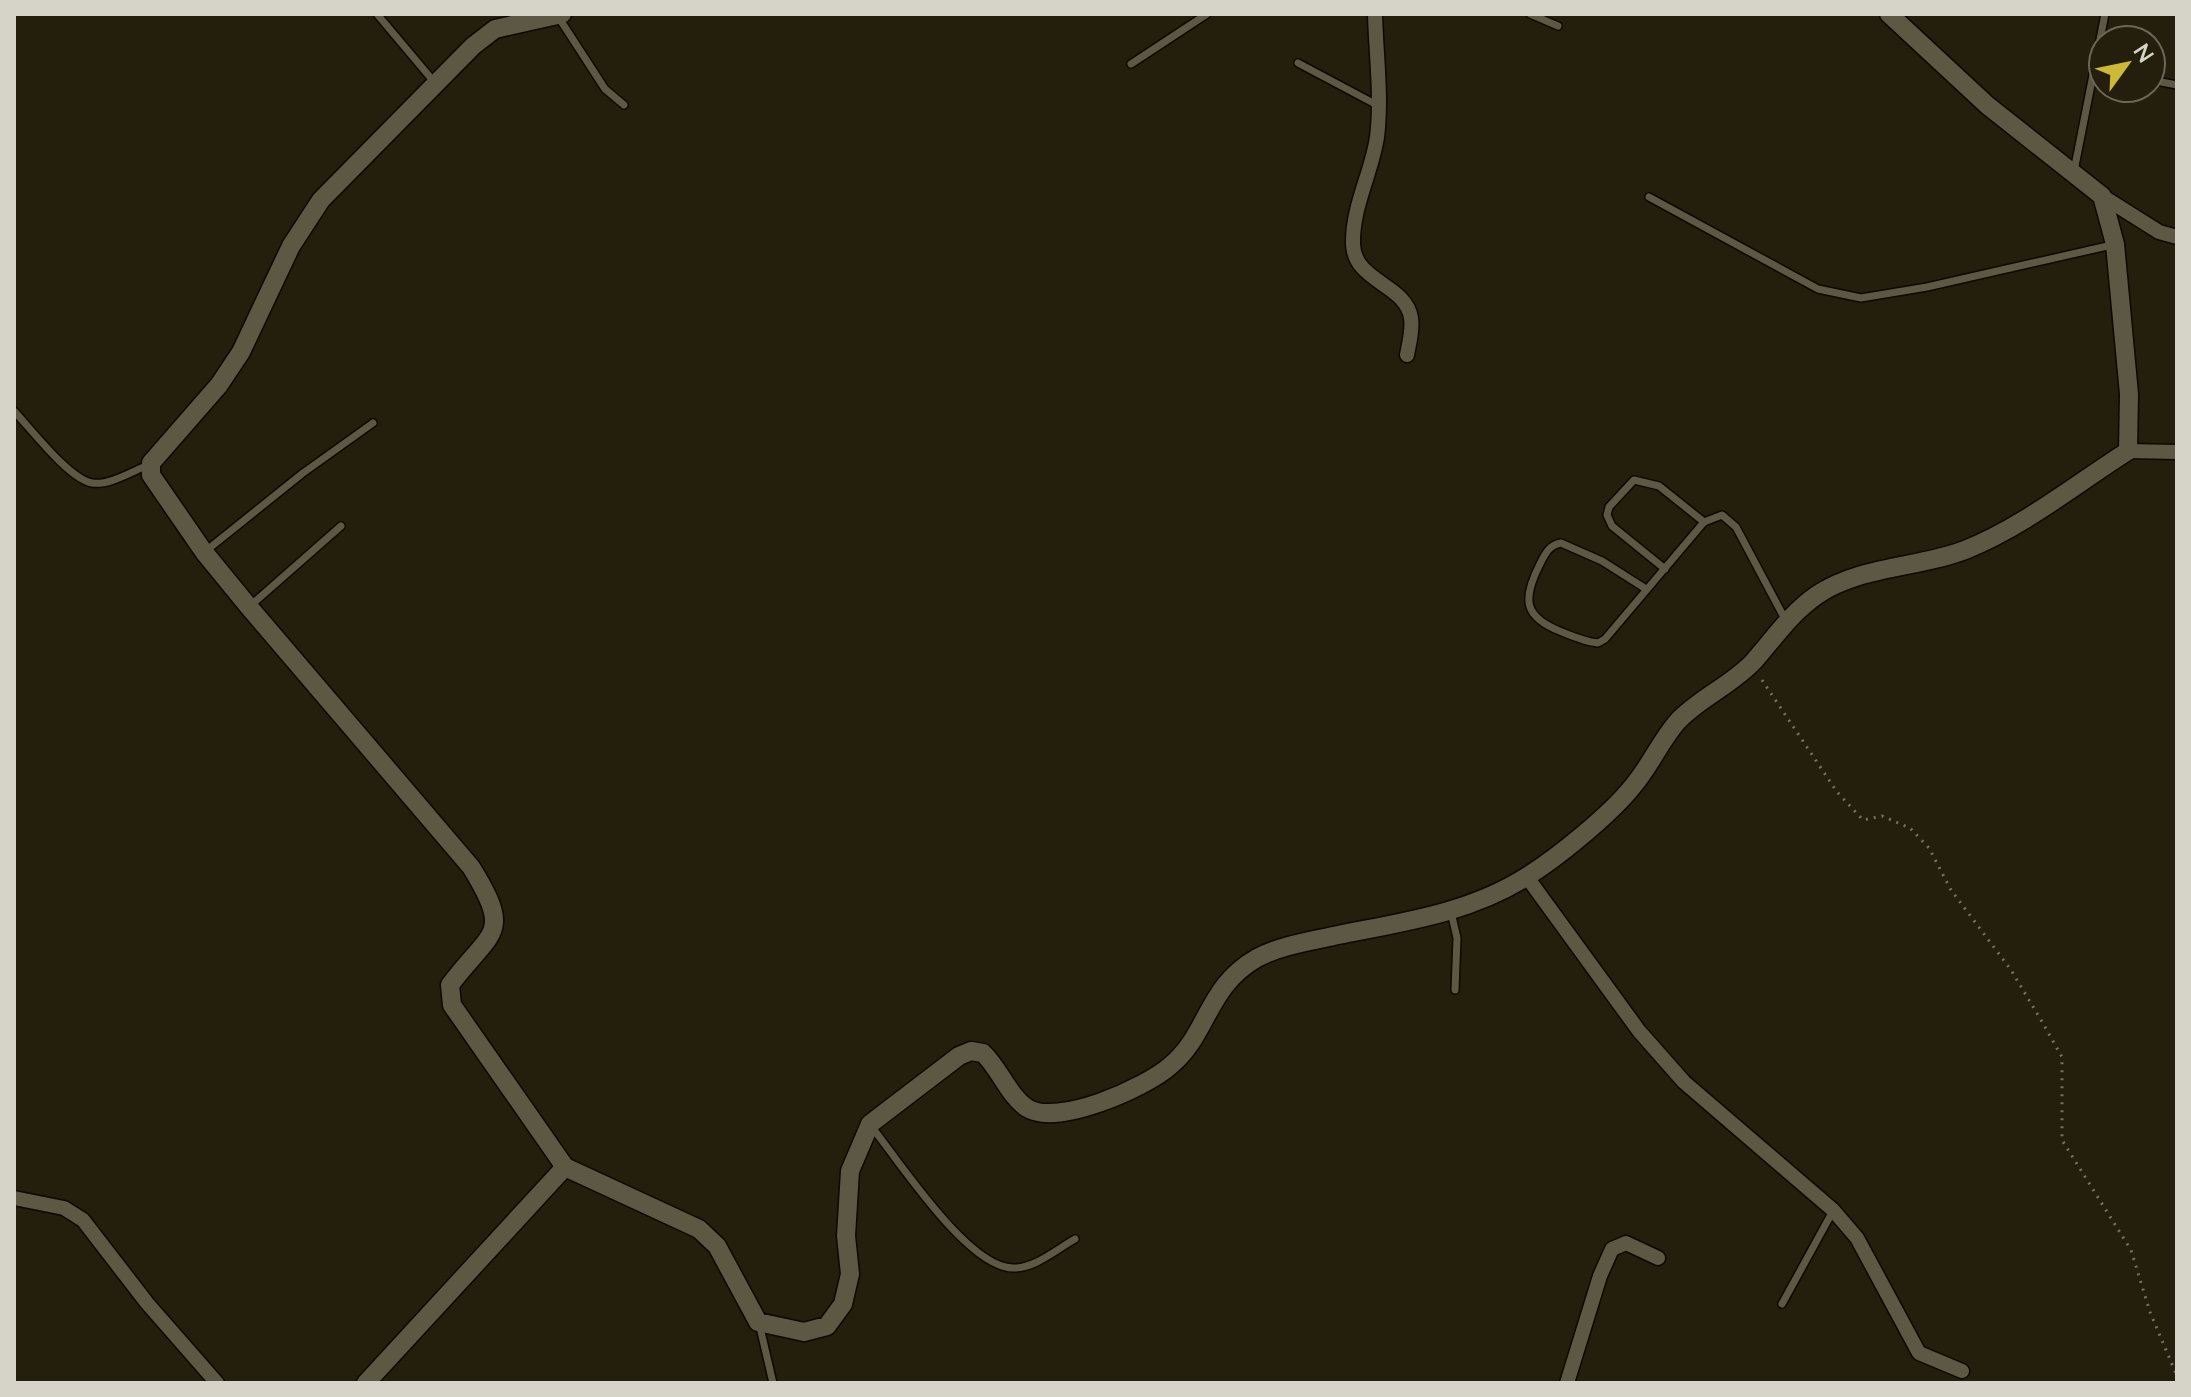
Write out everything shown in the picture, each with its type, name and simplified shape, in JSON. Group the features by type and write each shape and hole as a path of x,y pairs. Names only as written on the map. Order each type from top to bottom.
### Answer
{"street":[{"path":"1375,14 1379,106 1377,139 1361,196 1353,244 1362,269 1406,305 1412,325 1407,355"},
{"path":"1889,14 1987,105 2102,196 2159,232 2177,237"},
{"path":"560,15 495,29 473,46 321,200 291,246 241,352 183,431 151,463 156,486 204,552 471,867 489,895 497,917 491,938 450,985 452,1005 565,1167 699,1229 717,1246 758,1322 804,1332 827,1326 843,1304 850,1274 846,1236 850,1171 870,1124 959,1056 971,1051 983,1053 1025,1107 1046,1115 1066,1113 1139,1085 1171,1066 1189,1044 1216,994 1234,973 1261,956 1302,943 1451,912 1527,877 1606,814 1634,786 1678,721 1752,663 1786,621 1820,593 1853,579 1964,550 1988,539 2128,451 2177,452"},
{"path":"2102,196 2115,244 2129,394 2128,451"},
{"path":"1527,877 1639,1031 1684,1082 1833,1210 1857,1238 1919,1353 1962,1371"},
{"path":"366,1383 565,1167"},
{"path":"14,1198 64,1208 83,1220 147,1303 217,1383"},
{"path":"1567,1383 1600,1276 1612,1249 1626,1243 1658,1258"}],"lane":[{"path":"377,14 436,84"},
{"path":"1131,64 1207,14"},
{"path":"1530,14 1558,26"},
{"path":"560,15 605,89 624,105"},
{"path":"1298,63 1379,106"},
{"path":"2073,173 2087,98"},
{"path":"1649,197 1818,289 1861,298 1927,287 2115,244"},
{"path":"14,411 76,476 90,483 103,483 151,463"},
{"path":"204,552 303,473 373,423"},
{"path":"1665,569 1612,526 1607,515 1625,486 1634,480 1659,486 1704,522"},
{"path":"1646,589 1602,561 1561,543 1546,552 1530,583 1528,601 1535,617 1548,627 1598,643 1665,569 1704,522 1722,515 1730,520 1786,621"},
{"path":"249,607 341,526"},
{"path":"1451,912 1457,938 1455,990"},
{"path":"870,1124 939,1211 967,1242 994,1265 1014,1269 1029,1265 1075,1239"},
{"path":"1782,1304 1833,1210"},
{"path":"758,1322 773,1383"}],"path":[{"path":"1752,663 1837,792 1863,820 1882,816 1910,828 1929,848 1951,890 2011,970 2062,1057 2062,1140 2131,1250 2150,1312 2177,1376"}]}
